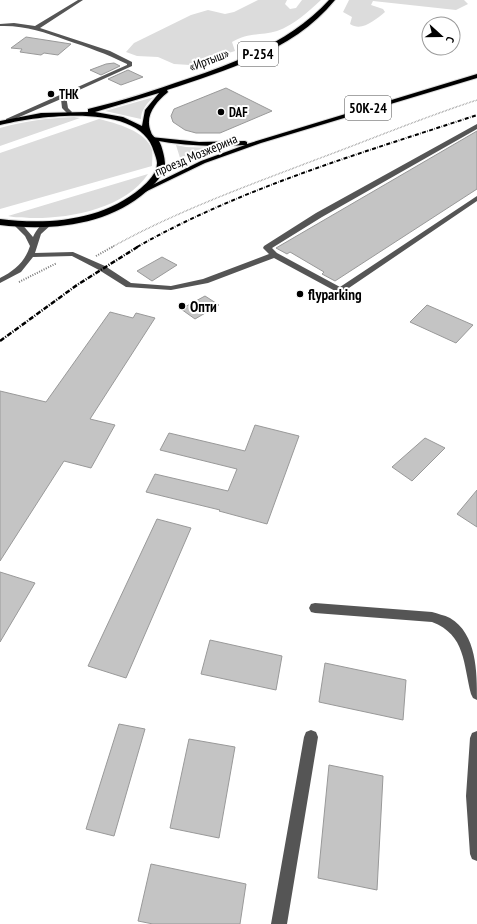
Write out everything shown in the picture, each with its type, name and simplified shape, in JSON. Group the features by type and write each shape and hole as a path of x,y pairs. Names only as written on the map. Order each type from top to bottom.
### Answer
{"highway":[{"name":"«Иртыш»","path":"171,88 250,58 287,39 322,13 332,0"},
{"path":"82,112 113,105 171,88"},
{"path":"143,191 156,178 161,164 160,150 150,136 145,125 146,113 150,104 171,88"},
{"path":"0,123 8,120 42,114 82,112 119,119 134,125 150,136"},
{"name":"50К-24","path":"13,224 48,224 76,220 102,213 125,203 143,191"},
{"path":"0,222 13,224"}],"main road":[{"name":"проезд Мозжерина","path":"143,191 203,162 259,142 477,76"},
{"name":"проезд Мозжерина","path":"150,136 184,144 219,145 259,142"},
{"name":"50К-24","path":"0,226 13,224"}],"street":[{"path":"36,28 81,0"},
{"path":"0,25 14,24 36,28 108,52 130,62 129,66 8,120"},
{"path":"63,95 65,108 69,112"},
{"path":"477,126 393,172 267,248 274,255 340,290 477,198"},
{"path":"13,224 28,235 33,245"},
{"path":"0,281 22,267 31,255 33,245 38,234 48,224"},
{"path":"31,255 73,254 102,268 129,285 171,288 205,281 274,255"},
{"path":"315,608 432,618 453,626 462,638 467,649 477,694"},
{"path":"279,924 311,737"},
{"path":"477,738 473,764 477,854"}],"path":[{"path":"87,261 123,239 219,197 477,100"},
{"path":"13,284 60,262"}],"shaded area":[{"path":"258,0 287,0 285,4 290,9 296,8 302,0 321,0 300,18 277,31 249,35 238,39 232,42 235,51 190,65 174,64 158,57 137,56 126,52 134,43 191,15 208,10 225,14 234,12"},
{"path":"349,0 464,0 468,4 456,10 373,1 371,5 383,9 385,12 368,24 359,27 350,24 352,17 343,12"},
{"path":"154,97 145,107 141,119 105,111"},
{"path":"74,117 80,118 0,146 0,128 37,120"},
{"path":"99,119 130,129 144,138 149,143 152,150 152,166 0,209 0,153"},
{"path":"176,145 186,147 214,148 180,158"},
{"path":"148,174 138,186 125,196 111,204 95,210 78,214 45,218 8,216"}],"building":[{"path":"26,37 71,44 58,55 44,53 41,55 20,52 22,49 11,48"},
{"path":"114,63 120,66 101,75 90,70 106,64"},
{"path":"128,70 143,77 121,85 108,79"},
{"name":"DAF","path":"226,88 272,111 220,133 196,133 185,130 173,122 171,116 174,109"},
{"path":"477,131 477,189 335,281 322,274 324,272 290,252 287,254 276,248"},
{"path":"162,257 177,265 152,281 137,271"},
{"path":"205,296 219,305 195,319 181,309"},
{"path":"427,305 473,325 456,343 410,322"},
{"path":"110,312 133,318 136,313 155,318 90,419 115,425 91,468 64,461 0,561 0,391 46,402"},
{"path":"255,425 299,436 267,524 219,511 220,510 146,492 155,474 228,491 237,469 160,450 169,433 245,451"},
{"path":"425,438 445,448 412,481 392,467"},
{"path":"477,490 477,527 457,514"},
{"path":"157,519 191,528 126,678 88,666"},
{"path":"0,572 35,583 0,642"},
{"path":"210,640 282,656 276,690 201,674"},
{"path":"325,663 406,680 403,720 319,702"},
{"path":"119,724 145,729 114,836 86,829"},
{"path":"189,739 235,747 219,838 170,828"},
{"path":"329,765 383,776 377,890 318,878"},
{"path":"151,864 246,884 240,924 153,924 138,921"}],"railway":[{"path":"137,247 219,206 261,189 347,158 477,115"},
{"path":"0,341 77,285 139,246"}],"place":[{"name":"ТНК","path":"51,94"},
{"name":"DAF","path":"221,112"},
{"name":"flyparking","path":"300,294"},
{"name":"Опти","path":"182,306"}]}
